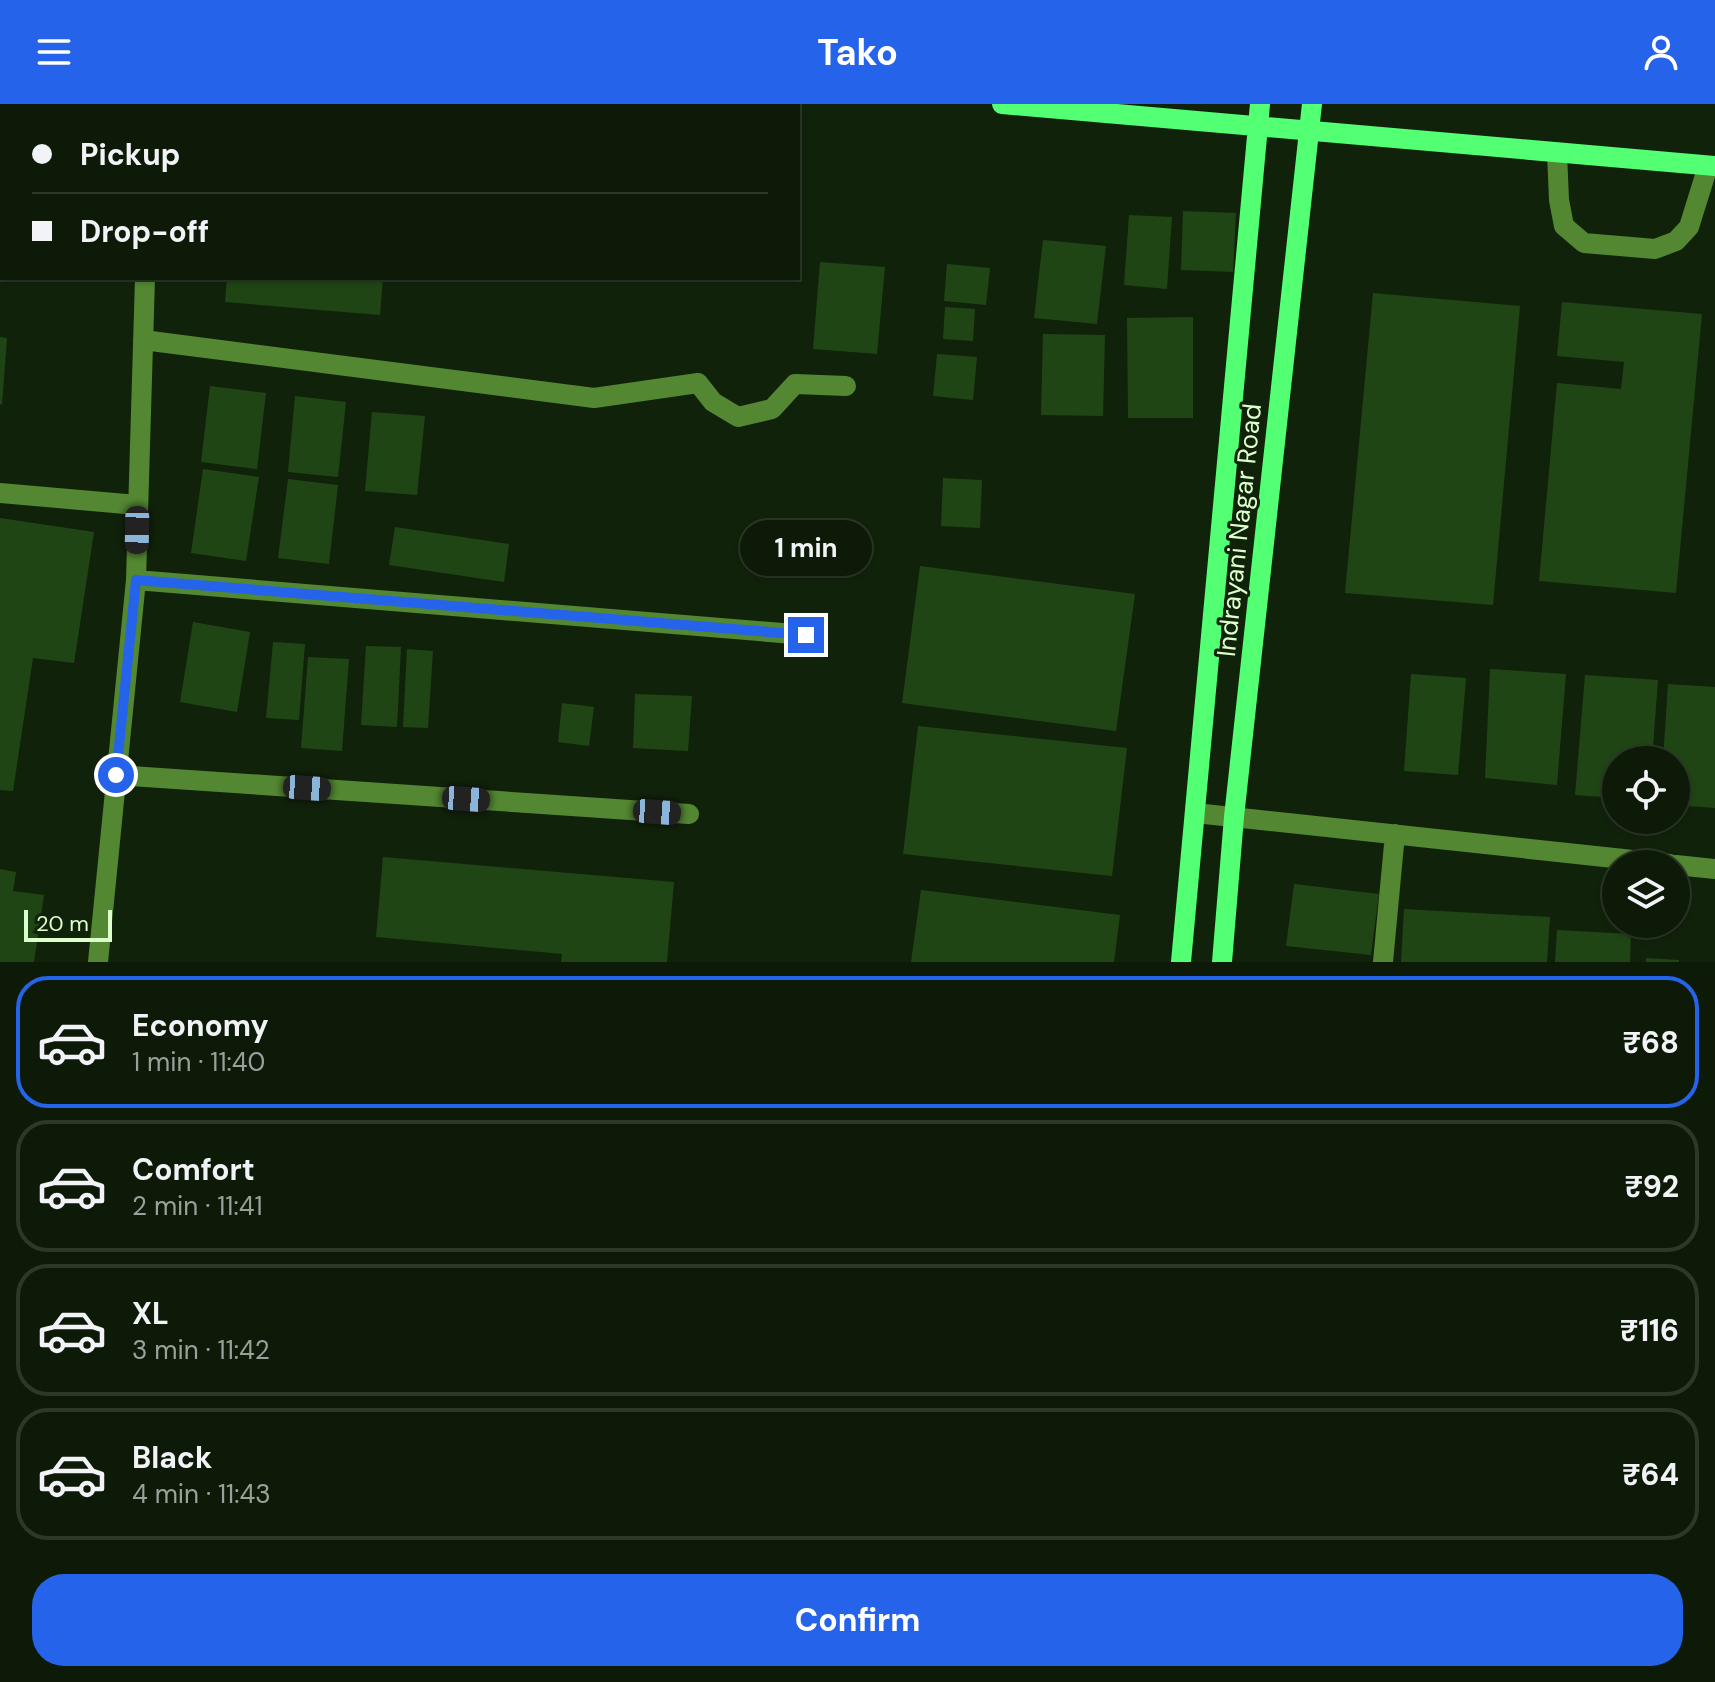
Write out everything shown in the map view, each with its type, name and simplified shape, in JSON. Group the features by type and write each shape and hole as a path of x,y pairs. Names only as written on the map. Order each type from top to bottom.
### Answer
{"main road":[{"path":"1002,104 1711,166"},
{"name":"Indrayani Nagar Road","path":"1181,962 1260,104"},
{"name":"Indrayani Nagar Road","path":"1222,962 1234,817 1312,104"}],"lane":[{"path":"1557,153 1559,200 1564,226 1584,243 1641,248 1655,249 1676,241 1689,227 1711,166"},
{"path":"98,962 136,580 145,280"},
{"path":"143,340 594,398 698,383 713,402 738,417 772,409 795,384 846,386"},
{"path":"0,493 137,505"},
{"path":"136,580 806,635"},
{"path":"116,775 689,814"},
{"path":"1195,813 1602,857"},
{"path":"1383,962 1395,834"},
{"path":"1690,866 1715,869"}],"building":[{"path":"1183,211 1236,213 1233,272 1181,270"},
{"path":"1129,215 1172,217 1167,289 1124,285"},
{"path":"1043,240 1106,246 1097,324 1034,318"},
{"path":"820,262 885,267 877,354 813,349"},
{"path":"947,264 990,268 986,305 944,301"},
{"path":"227,280 383,280 380,315 225,302"},
{"path":"1373,293 1520,306 1493,605 1345,593"},
{"path":"1562,302 1702,314 1676,593 1539,581 1557,383 1621,389 1624,362 1557,356"},
{"path":"945,307 975,309 973,341 943,339"},
{"path":"1193,317 1193,418 1128,418 1127,318"},
{"path":"1043,334 1105,335 1103,416 1041,415"},
{"path":"0,337 7,338 2,405 0,404"},
{"path":"937,354 977,357 973,400 933,396"},
{"path":"210,386 266,393 257,469 201,462"},
{"path":"295,396 346,402 338,477 288,472"},
{"path":"372,412 425,416 417,495 365,491"},
{"path":"203,469 259,477 246,561 191,553"},
{"path":"943,478 982,480 980,528 941,526"},
{"path":"288,479 338,485 329,564 278,558"},
{"path":"0,518 94,532 74,663 33,658 13,791 0,790"},
{"path":"395,527 509,544 504,582 389,565"},
{"path":"920,566 1135,594 1116,731 902,703"},
{"path":"193,622 250,632 237,712 180,702"},
{"path":"273,642 305,644 299,720 266,718"},
{"path":"366,646 401,647 397,727 361,725"},
{"path":"407,649 433,651 428,728 403,727"},
{"path":"308,657 349,659 342,751 301,748"},
{"path":"1490,669 1566,674 1557,785 1485,778"},
{"path":"1411,674 1466,678 1458,775 1404,771"},
{"path":"1585,675 1658,680 1653,746 1602,746 1602,797 1575,795"},
{"path":"1668,684 1715,687 1715,808 1690,806 1690,746 1664,746"},
{"path":"635,694 692,696 688,751 633,748"},
{"path":"562,703 594,707 589,746 558,742"},
{"path":"918,726 1127,748 1112,876 903,854"},
{"path":"383,857 674,882 667,962 561,962 562,954 376,937"},
{"path":"0,869 16,872 13,891 44,895 34,962 0,962"},
{"path":"1294,884 1379,894 1371,955 1286,946"},
{"path":"921,890 1120,915 1114,962 911,962"},
{"path":"1404,909 1550,917 1547,962 1401,962"},
{"path":"1557,930 1602,932 1602,938 1631,938 1630,962 1555,962"},
{"path":"1646,958 1679,960 1679,962 1646,962"}],"route":[{"path":"116,775 136,580 806,635"}]}
